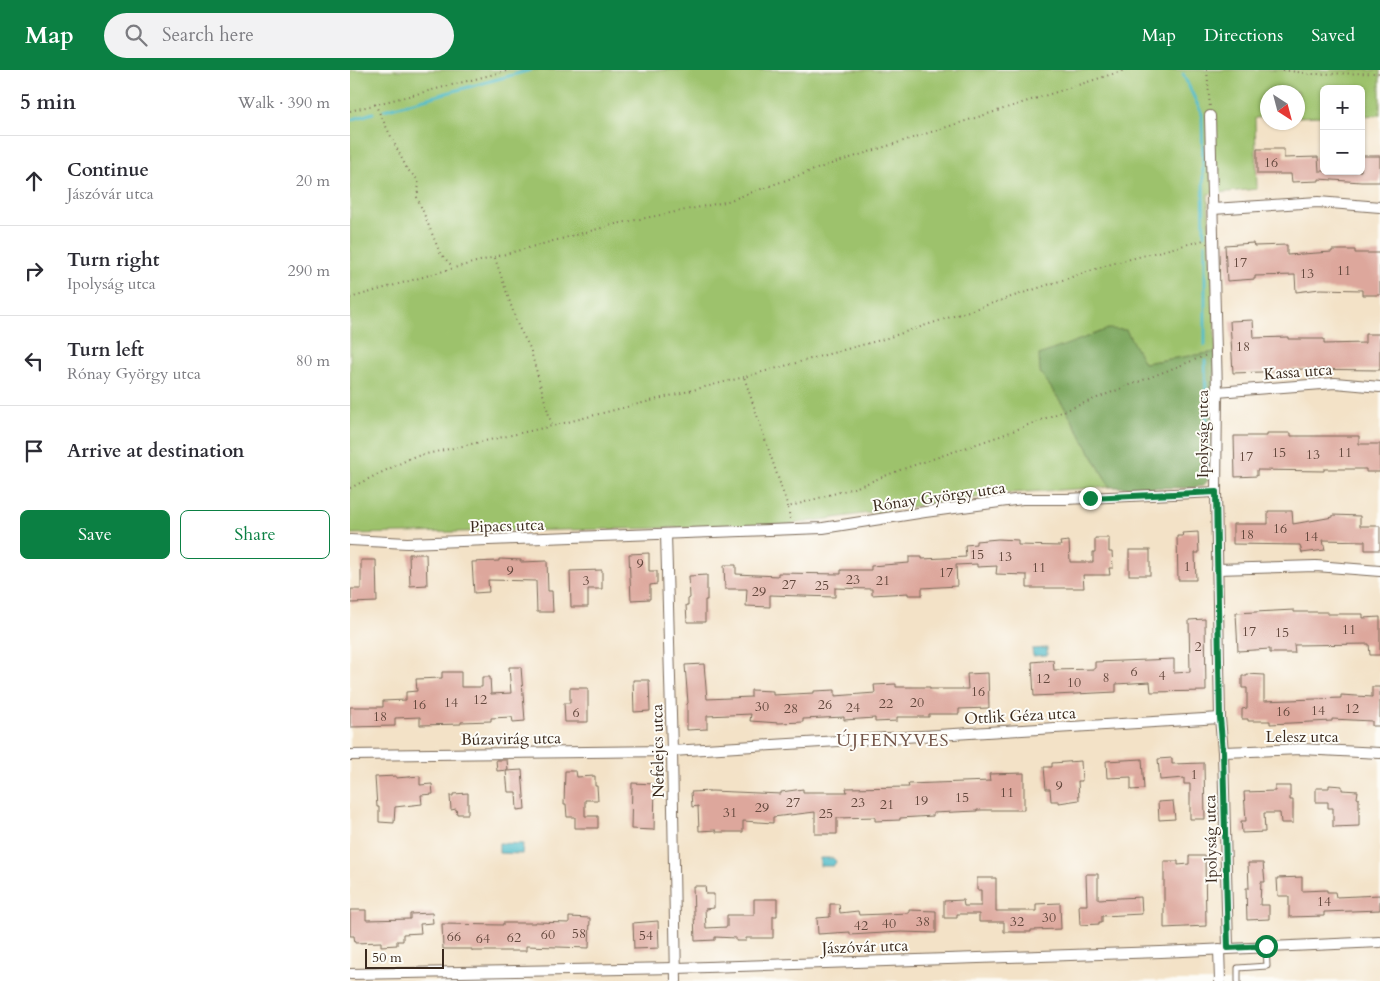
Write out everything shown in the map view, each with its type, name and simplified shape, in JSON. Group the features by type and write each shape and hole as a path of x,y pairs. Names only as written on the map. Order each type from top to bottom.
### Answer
{"street":[{"name":"Ipolyság utca","path":"1210,116 1217,392 1216,492 1220,718 1223,752 1224,948 1220,981"},
{"path":"1213,209 1318,202 1380,207"},
{"name":"Kassa utca","path":"1217,392 1335,383 1380,387"},
{"name":"Rónay György utca","path":"666,534 824,528 1022,499 1066,499 1216,492"},
{"name":"Pipacs utca","path":"350,540 407,543 666,534"},
{"name":"Nefelejcs utca","path":"666,534 676,981"},
{"path":"1217,569 1316,566 1380,571"},
{"name":"Ottlik Géza utca","path":"672,751 1220,718"},
{"name":"Lelesz utca","path":"1223,752 1301,749 1380,752"},
{"name":"Búzavirág utca","path":"350,754 672,751"},
{"name":"Jászóvár utca","path":"350,974 676,968 1380,942"}],"lane":[{"path":"1238,981 1238,968 1267,966 1266,946"}],"path":[{"path":"350,111 510,70"},
{"path":"350,298 616,224 726,202 825,166 1125,70"},
{"path":"1207,70 1210,116"},
{"path":"1283,70 1311,74 1380,72"},
{"path":"375,104 407,169 417,179 419,184 417,197 440,253 454,268"},
{"path":"350,488 413,457 552,426 884,339 1111,264 1213,237"},
{"path":"495,257 518,326 530,348 552,426"},
{"path":"788,507 858,487 900,470 1000,436 1216,352"},
{"path":"744,377 788,507 792,529"}],"green space":[{"path":"350,70 1380,70 1380,115 1365,116 1365,85 1320,85 1320,116 1305,117 1305,85 1260,85 1260,118 1255,118 1257,189 1208,194 1216,352 1143,363 1126,330 1040,372 1065,408 1110,487 1010,493 778,526 350,534"},
{"path":"1108,329 1126,330 1144,363 1216,352 1210,478 1203,486 1191,488 1110,487 1065,408 1040,372 1039,355"}],"water":[{"path":"1047,648 1047,655 1033,656 1032,649"},
{"path":"499,843 523,844 522,854 499,853"},
{"path":"820,858 833,858 836,861 833,866 820,866"}],"building":[{"path":"1257,149 1284,149 1284,158 1318,157 1320,175 1365,175 1365,156 1380,156 1380,182 1319,179 1319,181 1292,182 1291,174 1257,174"},
{"path":"1253,243 1254,246 1287,245 1287,255 1332,252 1332,250 1355,250 1355,253 1380,253 1380,295 1362,295 1362,290 1320,289 1296,292 1295,275 1255,276 1255,279 1227,281 1225,245"},
{"path":"1253,320 1254,338 1324,339 1324,344 1365,343 1365,334 1380,334 1380,370 1290,369 1290,371 1233,373 1230,321"},
{"path":"1267,433 1291,433 1291,436 1359,436 1359,444 1380,444 1380,472 1366,472 1366,469 1324,469 1324,471 1257,470 1257,476 1235,477 1234,436 1267,436"},
{"path":"1268,511 1292,511 1293,524 1333,517 1333,515 1360,516 1360,526 1380,526 1380,550 1365,550 1365,541 1323,540 1325,550 1302,553 1300,545 1233,544 1233,524 1268,524"},
{"path":"1198,532 1199,553 1195,553 1196,580 1178,580 1177,536 1183,536 1182,533"},
{"path":"1095,538 1109,538 1109,552 1112,552 1113,568 1109,568 1110,575 1083,575 1084,588 1027,588 1027,575 996,574 997,566 977,567 977,564 956,565 957,586 922,588 922,595 908,595 908,593 872,595 872,589 835,588 835,597 770,595 770,607 746,606 747,589 725,589 724,565 736,565 736,574 778,576 778,573 841,574 841,570 871,570 871,566 909,563 909,557 922,557 922,559 966,557 965,545 976,544 976,541 998,539 1018,540 1018,545 1061,546 1060,542 1069,541 1070,562 1093,562"},
{"path":"1129,550 1150,550 1150,575 1129,575"},
{"path":"649,553 649,571 657,571 657,584 650,585 650,599 631,600 629,554"},
{"path":"409,554 426,554 427,585 410,586"},
{"path":"499,559 521,560 521,562 547,561 548,591 552,591 553,612 537,612 536,581 488,580 489,592 474,593 472,562 499,561"},
{"path":"361,560 376,560 377,602 351,603 351,589 361,589"},
{"path":"602,570 602,589 588,589 588,607 571,607 570,571"},
{"path":"707,575 705,622 687,622 686,605 688,605 688,599 690,598 689,576"},
{"path":"1294,610 1294,612 1327,612 1327,614 1363,614 1363,618 1380,617 1380,655 1370,655 1369,644 1294,645 1295,653 1270,653 1270,649 1238,651 1236,613"},
{"path":"1205,619 1206,691 1151,692 1150,682 1116,684 1116,692 1034,696 1032,662 1053,660 1054,670 1095,669 1095,662 1174,659 1174,673 1190,672 1189,620"},
{"path":"704,664 707,699 751,697 751,690 773,691 773,695 835,690 835,696 875,693 874,685 896,684 896,687 968,689 967,674 988,673 989,708 959,709 959,714 929,714 929,717 897,717 897,721 875,722 875,718 844,720 844,717 803,719 803,722 779,723 750,721 751,714 707,716 707,729 687,730 688,703 685,665"},
{"path":"509,667 521,667 525,721 513,722 512,717 491,718 491,721 461,722 461,724 420,725 420,717 395,718 395,726 350,727 350,707 383,707 383,701 406,700 406,692 417,691 416,679 442,678 442,672 461,672 461,687 482,687 482,677 490,677 491,694 511,693"},
{"path":"1247,674 1264,675 1264,701 1341,698 1341,695 1372,697 1372,687 1380,687 1380,726 1372,726 1372,721 1332,719 1332,721 1270,724 1270,721 1248,721 1248,719 1242,719 1242,709 1247,708 1247,688 1242,688 1242,676 1247,676"},
{"path":"633,680 649,680 650,711 634,712"},
{"path":"570,688 588,688 588,722 565,722 564,703 570,703"},
{"path":"1172,758 1172,764 1204,763 1205,819 1190,819 1190,784 1184,784 1184,778 1160,780 1158,759"},
{"path":"1142,759 1144,789 1131,790 1131,777 1107,778 1106,761"},
{"path":"496,760 507,760 508,770 497,771"},
{"path":"1081,761 1082,781 1078,781 1079,800 1059,803 1059,801 1051,801 1050,789 1046,789 1044,767 1052,767 1052,763"},
{"path":"522,770 525,809 517,810 516,792 508,792 506,771"},
{"path":"565,771 576,771 577,777 595,776 598,800 585,800 585,816 598,816 598,828 575,828 575,817 567,817 566,804 564,804"},
{"path":"1024,773 1024,810 977,810 933,813 933,816 900,818 900,820 875,821 875,817 837,818 837,834 815,834 815,812 773,817 773,823 743,821 743,832 699,831 698,806 692,807 691,792 781,794 781,792 803,789 803,792 847,792 846,788 909,787 908,784 990,781 989,774"},
{"path":"396,776 396,778 420,776 420,785 432,784 433,794 421,795 422,804 395,807 394,823 379,822 375,777"},
{"path":"632,783 655,784 654,830 631,829"},
{"path":"1329,785 1342,786 1342,790 1358,791 1359,826 1333,827 1333,808 1328,808 1328,802 1316,802 1316,788 1329,788"},
{"path":"1275,786 1290,786 1290,800 1293,800 1293,823 1281,823 1280,813 1264,813 1265,832 1242,833 1241,821 1246,821 1244,792 1275,791"},
{"path":"468,793 468,814 457,814 456,809 451,810 450,796"},
{"path":"1173,801 1175,819 1159,820 1158,802"},
{"path":"1189,856 1205,856 1206,926 1164,928 1164,861 1178,861 1178,865 1189,864"},
{"path":"1248,863 1263,863 1265,882 1261,882 1260,905 1269,905 1269,919 1247,920 1246,888 1249,888"},
{"path":"1086,874 1098,874 1098,899 1141,897 1142,914 1102,916 1102,922 1099,922 1099,924 1080,925 1079,905 1087,905"},
{"path":"1302,877 1302,891 1327,890 1327,892 1335,892 1336,897 1380,895 1380,910 1324,912 1324,916 1289,917 1289,896 1278,896 1277,878"},
{"path":"977,878 996,878 996,911 1036,911 1036,904 1060,903 1061,929 1004,932 1004,922 979,922 979,914 957,914 957,918 944,918 944,901 963,900 964,906 981,906 981,890 977,890"},
{"path":"693,886 705,886 706,894 714,894 714,908 705,909 706,928 727,927 727,915 754,915 754,899 777,899 777,916 773,916 773,938 746,938 746,941 736,941 736,938 715,937 715,940 695,941"},
{"path":"830,904 839,904 840,913 858,911 859,915 909,913 909,910 936,911 936,933 901,932 850,935 850,932 818,934 817,918 830,917"},
{"path":"350,910 366,910 366,920 410,919 410,914 432,913 433,923 420,924 421,933 403,934 403,941 397,941 397,945 381,946 381,942 355,943 354,936 350,936"},
{"path":"569,917 590,918 589,948 526,946 526,951 443,949 442,924 569,923"},
{"path":"658,921 659,948 634,949 633,923"}],"waterway":[{"path":"384,110 531,70"},
{"path":"1183,74 1202,114 1204,235"},
{"path":"350,120 373,113"},
{"path":"1205,244 1205,345"},
{"path":"1205,361 1208,473"}],"district":[{"name":"ÚJFENYVES","path":"893,740"}],"route":[{"path":"1090,498 1216,492 1220,718 1223,752 1228,948 1266,946"}]}
